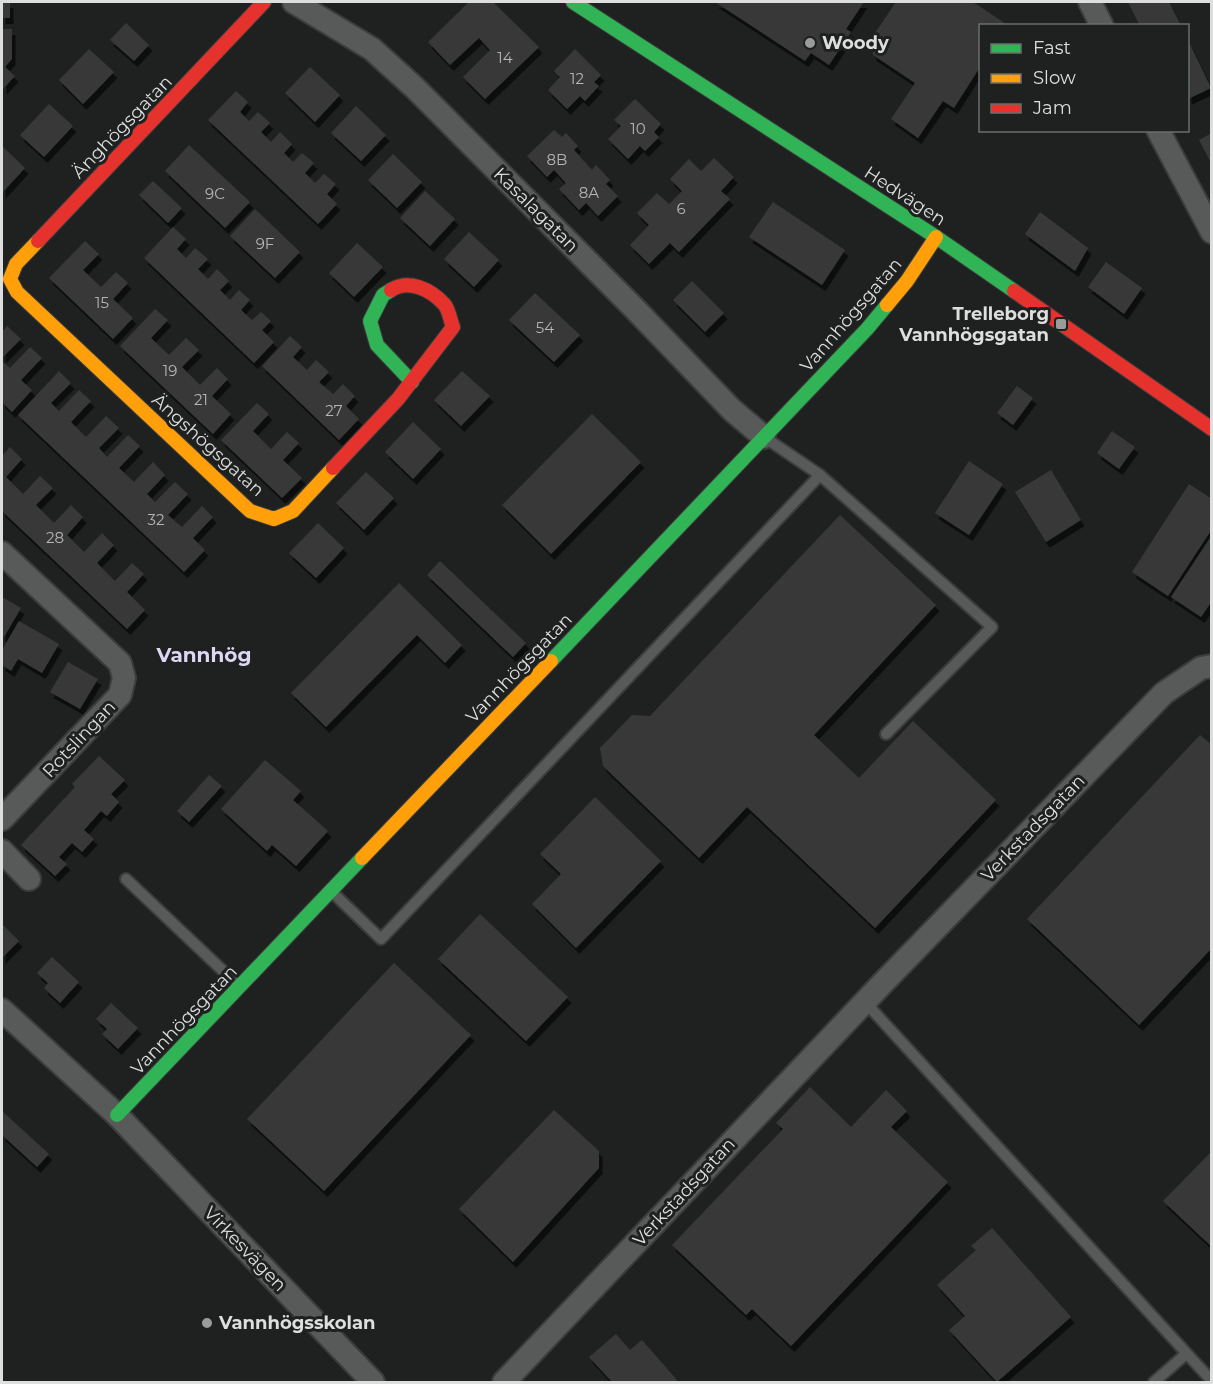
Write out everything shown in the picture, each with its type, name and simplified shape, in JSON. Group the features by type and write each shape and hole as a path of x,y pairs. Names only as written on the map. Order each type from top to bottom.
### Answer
{"street":[{"name":"Änghögsgatan","path":"10,279 16,264 264,2"},
{"name":"Kasalagatan","path":"294,2 372,49 415,88 732,410 764,437"},
{"name":"Hedvägen","path":"573,2 936,237 1212,429"},
{"path":"1090,2 1101,24"},
{"path":"1159,132 1212,232"},
{"name":"Vannhögsgatan","path":"117,1115 867,329 907,281 936,237"},
{"name":"Ängshögsgatan","path":"10,279 17,292 250,511 274,519 293,511 412,382 453,327 445,305 420,285 399,285 382,295 370,321 377,345 412,382"},
{"name":"Rotslingan","path":"2,553 120,663 124,678 120,695 2,819"},
{"name":"Verkstadsgatan","path":"504,1383 865,1002 1164,693 1201,668 1212,666"},
{"path":"2,851 30,879"},
{"name":"Virkesvägen","path":"2,1011 117,1115 373,1383"}],"lane":[{"path":"764,437 820,475 992,627 886,734"},
{"path":"332,891 381,939 820,475"},
{"path":"126,879 241,987"},
{"path":"865,1002 1212,1381"},
{"path":"1154,1383 1186,1354"}],"building":[{"path":"2,2 10,2 10,18 2,18"},
{"path":"469,2 493,2 539,47 485,99 463,77 490,50 479,38 450,65 428,42"},
{"name":"Woody","path":"715,2 864,2 846,29 851,32 829,65 811,53 805,61"},
{"path":"896,2 973,2 1006,24 979,24 979,69 954,108 943,101 918,138 891,119 915,83 873,55 871,39"},
{"path":"1128,2 1169,2 1180,24 1139,24"},
{"path":"126,23 149,45 134,61 110,40"},
{"path":"2,29 12,29 12,59 5,67 15,76 3,89"},
{"path":"1189,42 1211,88 1189,99"},
{"path":"89,49 114,72 83,104 59,80"},
{"path":"575,49 601,75 594,82 599,86 585,101 580,96 567,109 548,90 560,77 554,71"},
{"path":"310,67 340,95 315,122 285,93"},
{"path":"236,91 248,102 240,112 249,121 258,112 270,123 261,132 271,142 280,132 292,144 284,153 293,162 302,153 314,163 305,173 315,183 324,174 336,184 327,194 337,204 318,224 208,120"},
{"path":"635,99 661,124 654,132 659,137 645,151 640,146 628,159 608,139 621,126 614,120"},
{"path":"49,104 73,126 44,157 20,135"},
{"path":"356,106 386,135 361,161 331,133"},
{"path":"554,130 562,137 566,133 578,146 574,150 592,170 596,165 610,180 606,184 618,196 598,216 586,203 579,210 559,189 566,183 554,170 547,177 527,156"},
{"path":"1212,133 1212,165 1199,140"},
{"path":"189,145 250,202 225,228 165,171"},
{"path":"2,146 25,168 2,193"},
{"path":"393,154 422,182 397,208 368,180"},
{"path":"714,158 734,177 721,191 730,199 679,252 670,243 649,264 630,245 649,225 637,213 657,193 669,204 682,191 670,179 689,159 701,171"},
{"path":"153,181 182,208 168,223 139,195"},
{"path":"425,191 455,219 430,246 400,218"},
{"path":"773,202 845,250 822,285 749,237"},
{"path":"255,209 300,252 275,278 230,236"},
{"path":"1040,212 1088,248 1075,271 1025,234"},
{"path":"173,227 186,239 177,249 186,258 195,248 208,259 198,269 208,279 217,269 229,281 220,290 230,300 239,290 250,300 241,310 252,320 261,312 271,321 262,330 274,342 254,363 144,258"},
{"path":"469,232 499,260 474,287 444,259"},
{"path":"85,241 99,254 83,270 101,287 116,272 128,283 113,299 133,318 113,339 49,278"},
{"path":"357,243 383,267 354,297 329,273"},
{"path":"1106,262 1142,288 1124,314 1088,287"},
{"path":"692,281 724,313 705,332 673,300"},
{"path":"535,293 580,335 554,362 509,320"},
{"path":"155,309 168,320 151,338 169,355 186,338 199,350 182,367 200,385 217,368 228,379 212,396 231,414 213,434 120,346"},
{"path":"7,326 21,339 2,358 2,332"},
{"path":"290,336 302,347 293,357 307,370 316,360 329,372 319,382 333,394 343,384 355,396 346,406 359,419 339,440 262,366"},
{"path":"30,347 42,358 21,380 32,390 12,412 2,402 2,361 10,368"},
{"path":"59,371 71,383 51,403 59,411 79,390 91,401 71,422 86,437 106,416 119,428 99,448 107,457 128,435 140,446 119,468 134,482 153,462 165,475 147,494 155,502 175,482 188,494 168,515 182,527 202,506 213,517 193,538 205,550 184,572 18,415"},
{"path":"462,371 490,396 461,426 434,400"},
{"path":"1017,386 1033,398 1013,425 997,413"},
{"path":"257,403 269,414 253,431 271,449 287,432 299,443 283,460 302,478 282,498 221,440"},
{"path":"592,414 641,462 551,554 502,505"},
{"path":"413,422 441,449 413,479 385,452"},
{"path":"1112,431 1135,447 1119,469 1097,453"},
{"path":"10,447 22,459 6,477 23,494 40,476 53,488 36,505 54,523 71,505 83,517 67,535 84,552 102,533 114,545 97,563 115,581 132,563 144,574 127,592 145,610 127,629 2,511 2,456"},
{"path":"969,461 1003,484 969,535 935,513"},
{"path":"1051,470 1081,520 1046,542 1015,492"},
{"path":"366,472 394,498 364,530 336,503"},
{"path":"1189,484 1212,499 1212,529 1168,596 1132,572"},
{"path":"840,515 936,605 814,735 859,778 913,721 996,800 875,928 747,807 699,858 603,766 600,748 632,715 650,716"},
{"path":"318,523 344,548 316,578 289,553"},
{"path":"1210,538 1212,540 1212,601 1201,617 1171,597"},
{"path":"440,561 526,643 513,657 427,575"},
{"path":"399,583 462,645 445,663 417,635 326,727 291,693"},
{"path":"2,597 21,608 4,637 2,635"},
{"path":"19,621 59,644 42,673 18,659 11,671 2,665 2,650"},
{"path":"68,662 98,679 80,709 50,692"},
{"path":"1200,735 1212,745 1212,948 1139,1025 1027,919"},
{"path":"99,756 125,780 111,794 119,802 107,816 101,811 84,830 94,839 82,852 72,843 59,857 67,864 55,876 21,845 75,787 72,784"},
{"path":"265,760 301,791 293,800 328,831 296,866 272,845 267,851 221,809"},
{"path":"209,775 222,786 189,822 177,811"},
{"path":"595,797 661,861 576,948 532,904 561,874 540,854"},
{"path":"480,914 568,997 526,1041 438,959"},
{"path":"2,924 19,941 2,958"},
{"path":"52,957 79,982 60,1003 44,988 48,983 37,973"},
{"path":"394,963 471,1035 324,1191 247,1119"},
{"path":"111,1003 138,1028 118,1049 102,1034 107,1029 96,1019"},
{"path":"810,1087 851,1127 886,1090 907,1111 891,1127 948,1182 791,1346 752,1309 746,1315 672,1245 783,1129 776,1123"},
{"path":"554,1110 599,1151 599,1168 513,1262 459,1209"},
{"path":"2,1111 49,1154 37,1167 2,1135"},
{"path":"1212,1151 1212,1247 1163,1201"},
{"path":"992,1228 1071,1317 997,1382 949,1330 965,1316 937,1285 976,1250 971,1246"},
{"path":"616,1334 630,1350 642,1340 677,1380 674,1382 612,1382 589,1357"}],"traffic: fast":[{"path":"573,2 936,237 1014,291"},
{"path":"391,290 383,295 370,321 377,345 412,382"},
{"path":"551,661 867,329 887,305"},
{"path":"117,1115 362,858"}],"traffic: slow":[{"path":"887,305 907,281 936,237"},
{"path":"38,241 16,264 10,279 17,292 250,511 274,519 293,511 333,468"},
{"path":"362,858 551,661"}],"traffic: jam":[{"path":"38,241 264,2"},
{"path":"333,468 398,399 453,327 446,306 426,290 405,285 391,290"},
{"path":"1014,291 1212,429"}],"place":[{"name":"Woody","path":"810,43"},
{"name":"Trelleborg Vannhögsgatan","path":"1061,324"},
{"name":"Vannhögsskolan","path":"207,1323"}],"district":[{"name":"Vannhög","path":"204,655"}]}
